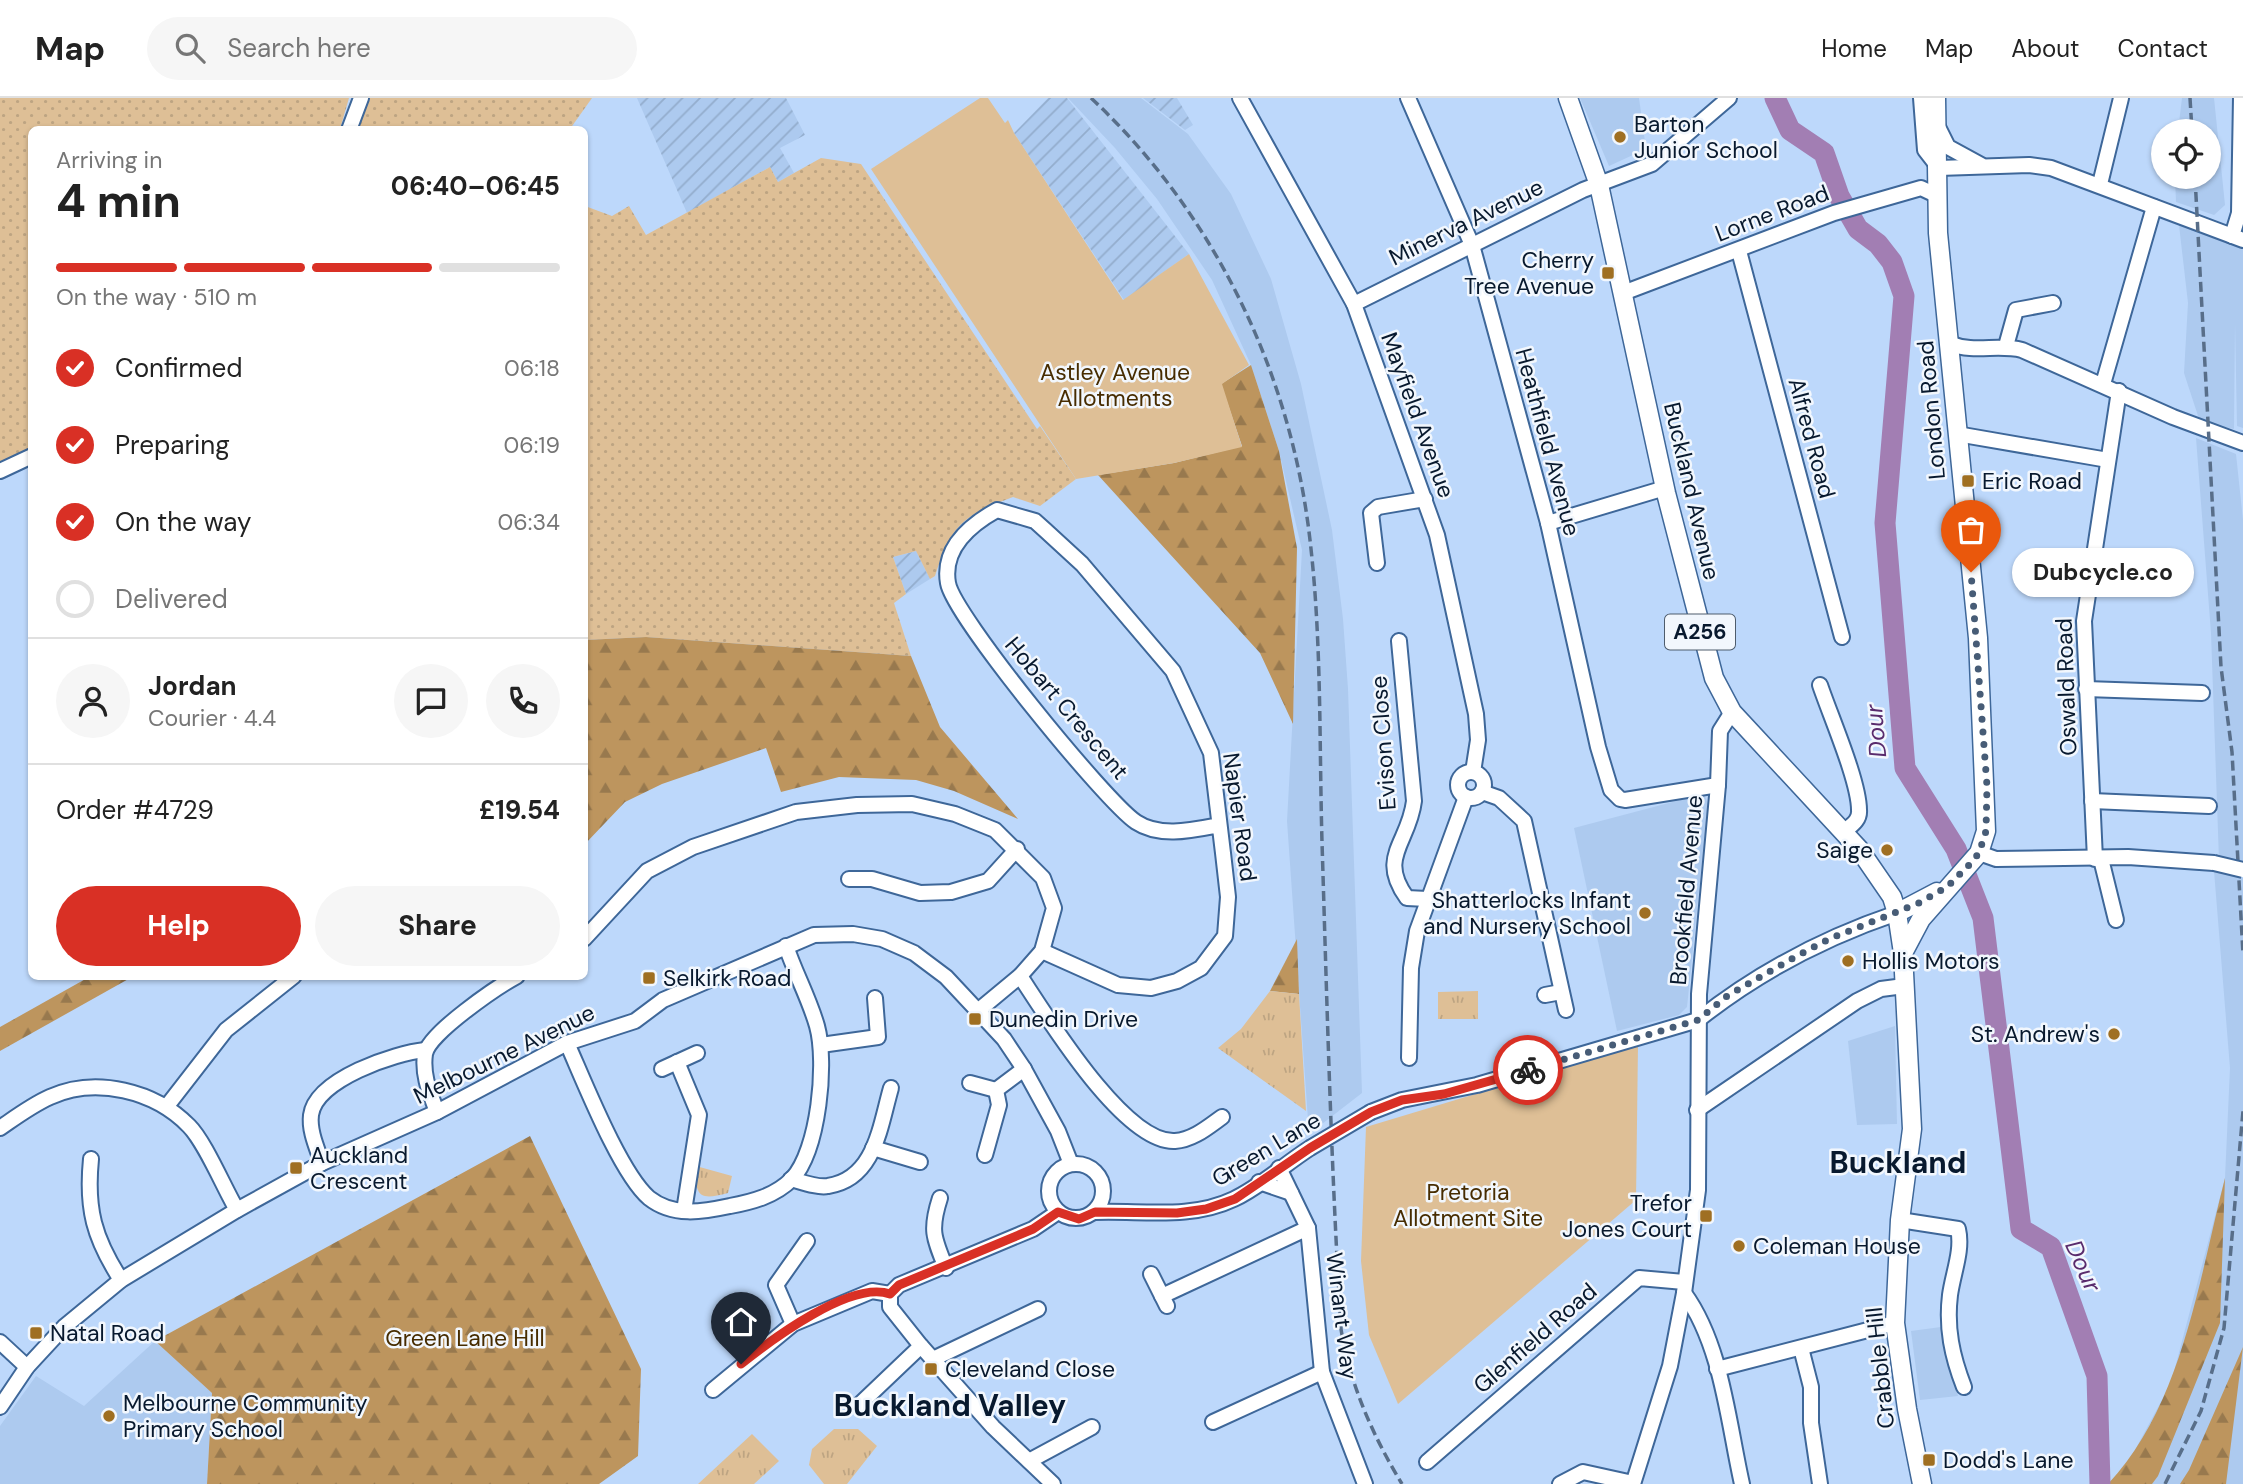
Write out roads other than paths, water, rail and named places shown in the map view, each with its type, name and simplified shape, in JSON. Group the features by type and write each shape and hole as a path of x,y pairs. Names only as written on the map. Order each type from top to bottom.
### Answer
{"main road":[{"name":"A256","path":"1568,98 1599,185"},
{"name":"London Road","path":"1936,98 1938,233 1977,627 1985,760 1986,831 1975,858"},
{"name":"Buckland Avenue","path":"1599,185 1665,488 1699,629 1714,678 1732,712 1845,831 1892,897 1903,953"},
{"name":"A256","path":"1903,953 1921,919 1975,858"},
{"name":"A256","path":"1897,913 1947,887"},
{"name":"Crabble Hill","path":"1903,953 1912,1129 1900,1220 1895,1323 1921,1484"}],"street":[{"path":"350,126 361,98"},
{"name":"Mayfield Avenue","path":"1240,98 1354,303 1437,535 1476,714 1478,740 1473,772 1463,775 1459,782 1460,791 1466,797"},
{"name":"Heathfield Avenue","path":"1408,98 1472,245 1548,523 1598,747 1611,790 1625,800 1718,785"},
{"path":"1599,185 1663,157 1729,98"},
{"name":"London Road","path":"1921,98 1925,150 1939,167"},
{"path":"2100,184 2121,98"},
{"path":"1939,167 2051,168 2100,184 2238,238 2241,98"},
{"path":"1937,126 1948,147 1982,166"},
{"name":"Minerva Avenue","path":"1354,303 1583,190 1599,185"},
{"name":"Lorne Road","path":"1623,293 1862,204 1921,188 1938,196"},
{"path":"2104,384 2154,207"},
{"name":"Alfred Road","path":"1739,251 1842,637"},
{"path":"2006,346 2016,310 2053,303"},
{"path":"1951,344 1967,349 2006,346 2039,356 2184,422 2243,443"},
{"name":"Oswald Road","path":"2109,912 2098,859 2092,801 2084,621 2119,391"},
{"path":"1957,434 2108,460"},
{"path":"0,471 28,458"},
{"path":"1548,523 1665,488"},
{"path":"1377,563 1371,513 1378,507 1425,499"},
{"name":"Napier Road","path":"957,541 975,522 997,510 1035,521 1082,564 1173,671 1211,753 1228,897 1225,936 1201,968 1177,981 1151,988 1118,985 1042,951"},
{"name":"Hobart Crescent","path":"957,541 947,564 948,586 965,617 1087,772 1136,822 1158,831 1186,831 1219,825"},
{"name":"Evison Close","path":"1399,642 1414,801 1412,818 1396,847 1392,866 1396,883 1407,898 1427,899"},
{"path":"1820,685 1856,791 1860,811 1857,819 1845,831"},
{"path":"2086,688 2202,693"},
{"name":"Brookfield Avenue","path":"1633,1484 1670,1366 1698,1190 1698,1020 1718,785 1720,731 1732,712"},
{"path":"1409,1058 1411,968 1427,899 1466,797 1475,797 1482,792 1483,780 1473,772"},
{"path":"1482,792 1499,798 1524,821 1566,1010"},
{"path":"2092,801 2209,806"},
{"path":"588,935 647,871 693,847 796,812 857,805 912,804 955,814 995,830 1017,849 1043,878 1054,908 1042,951 1020,976 979,1010"},
{"path":"849,879 872,879 920,893 951,892 988,881 1017,849"},
{"path":"1975,858 2128,857 2214,863 2243,870"},
{"path":"1698,1020 1727,996 1795,957 1829,939 1897,913"},
{"name":"Melbourne Avenue","path":"0,1407 27,1367 64,1327 121,1280 237,1210 322,1163 438,1112 568,1043 635,1021 663,1000 814,935 853,934 881,939 914,953 946,977 979,1010 1024,1069 1058,1131 1071,1164"},
{"path":"568,1043 600,1116 630,1172 647,1196 662,1207 684,1211 704,1211 763,1199 791,1180 799,1169 819,1109 821,1045 816,1024 786,946"},
{"path":"1020,976 1072,1054 1119,1112 1144,1129 1173,1141 1194,1136 1222,1117"},
{"path":"167,1106 226,1030 289,980"},
{"path":"438,1112 424,1074 425,1050 450,1023 511,980"},
{"path":"1698,1110 1857,1001 1881,989 1904,986"},
{"path":"1545,995 1561,992"},
{"path":"821,1045 878,1037 875,998"},
{"name":"Green Lane","path":"1095,1212 1133,1210 1177,1213 1206,1209 1235,1199 1310,1148 1371,1112 1402,1100 1477,1085 1698,1020"},
{"path":"322,1163 312,1133 311,1114 325,1090 340,1079 404,1052 425,1050"},
{"path":"662,1069 697,1053"},
{"path":"677,1062 699,1115 684,1211"},
{"path":"996,1090 1024,1069"},
{"path":"970,1083 996,1090"},
{"path":"0,1128 52,1096 90,1087 139,1094 167,1106 191,1127 237,1210"},
{"path":"791,1180 827,1187 845,1182 863,1168 873,1148 891,1088"},
{"path":"985,1155 999,1105 996,1090"},
{"path":"873,1148 920,1162"},
{"path":"91,1159 89,1203 94,1225 104,1253 121,1280"},
{"path":"1071,1164 1080,1164 1095,1171 1103,1185 1104,1194 1095,1212 1079,1219 1058,1212 1052,1205 1049,1188 1056,1173 1071,1164"},
{"name":"Winant Way","path":"1279,1168 1308,1228 1322,1372 1365,1484"},
{"path":"1259,1182 1290,1193"},
{"name":"Green Lane","path":"1104,1194 1133,1210"},
{"path":"940,1198 932,1223 934,1238 946,1268"},
{"path":"1053,1484 993,1427 921,1346 890,1307 890,1294 899,1285 946,1268 1033,1229 1058,1212"},
{"path":"1900,1220 1958,1229 1960,1240 1950,1297 1949,1338 1964,1387"},
{"path":"1151,1274 1165,1301 1308,1228"},
{"path":"793,1324 776,1285 807,1241"},
{"name":"Glenfield Road","path":"1427,1462 1639,1278 1684,1288"},
{"path":"1684,1288 1698,1312 1717,1369 1742,1484"},
{"path":"713,1390 793,1324 872,1292 890,1294"},
{"path":"933,1359 1038,1309"},
{"path":"1717,1369 1895,1323"},
{"path":"0,1342 27,1367"},
{"path":"858,1406 921,1346"},
{"path":"1801,1348 1811,1387 1811,1423 1820,1484"},
{"path":"1213,1422 1322,1372"},
{"path":"1029,1461 1092,1427"},
{"path":"1560,1484 1583,1472 1633,1484"}],"waterway":[{"name":"Dour","path":"1775,98 1790,130 1824,153 1839,196 1858,229 1878,244 1892,262 1904,296 1885,523 1905,768 1956,849 1983,918 2021,1229 2051,1247 2097,1376 2100,1484"}],"railway":[{"path":"1091,98 1134,142 1172,189 1206,239 1236,292 1261,347 1282,405 1297,464 1308,524 1316,603 1330,1085 1341,1329 1350,1370 1364,1410 1402,1484"},
{"path":"2190,98 2191,119"},
{"path":"2196,189 2221,667 2232,752 2243,954"},
{"path":"2165,1484 2201,1411 2224,1328 2243,1111"}],"place":[{"name":"Barton Junior School","path":"1620,137"},
{"name":"Cherry Tree Avenue","path":"1608,273"},
{"name":"Eric Road","path":"1968,481"},
{"name":"Dubcycle.co","path":"1971,572"},
{"name":"Saige","path":"1887,850"},
{"name":"Shatterlocks Infant and Nursery School","path":"1645,913"},
{"name":"Hollis Motors","path":"1848,961"},
{"name":"Selkirk Road","path":"649,978"},
{"name":"Dunedin Drive","path":"975,1019"},
{"name":"St. Andrew's","path":"2114,1034"},
{"name":"Auckland Crescent","path":"296,1168"},
{"name":"Trefor Jones Court","path":"1706,1216"},
{"name":"Coleman House","path":"1739,1246"},
{"name":"Natal Road","path":"36,1333"},
{"name":"Cleveland Close","path":"931,1369"},
{"name":"Melbourne Community Primary School","path":"109,1416"},
{"name":"Dodd's Lane","path":"1929,1460"}],"district":[{"name":"Buckland","path":"1898,1163"},
{"name":"Buckland Valley","path":"950,1406"}],"park label":[{"name":"Astley Avenue Allotments","path":"1115,385"},
{"name":"Pretoria Allotment Site","path":"1468,1205"},
{"name":"Green Lane Hill","path":"465,1338"}]}
